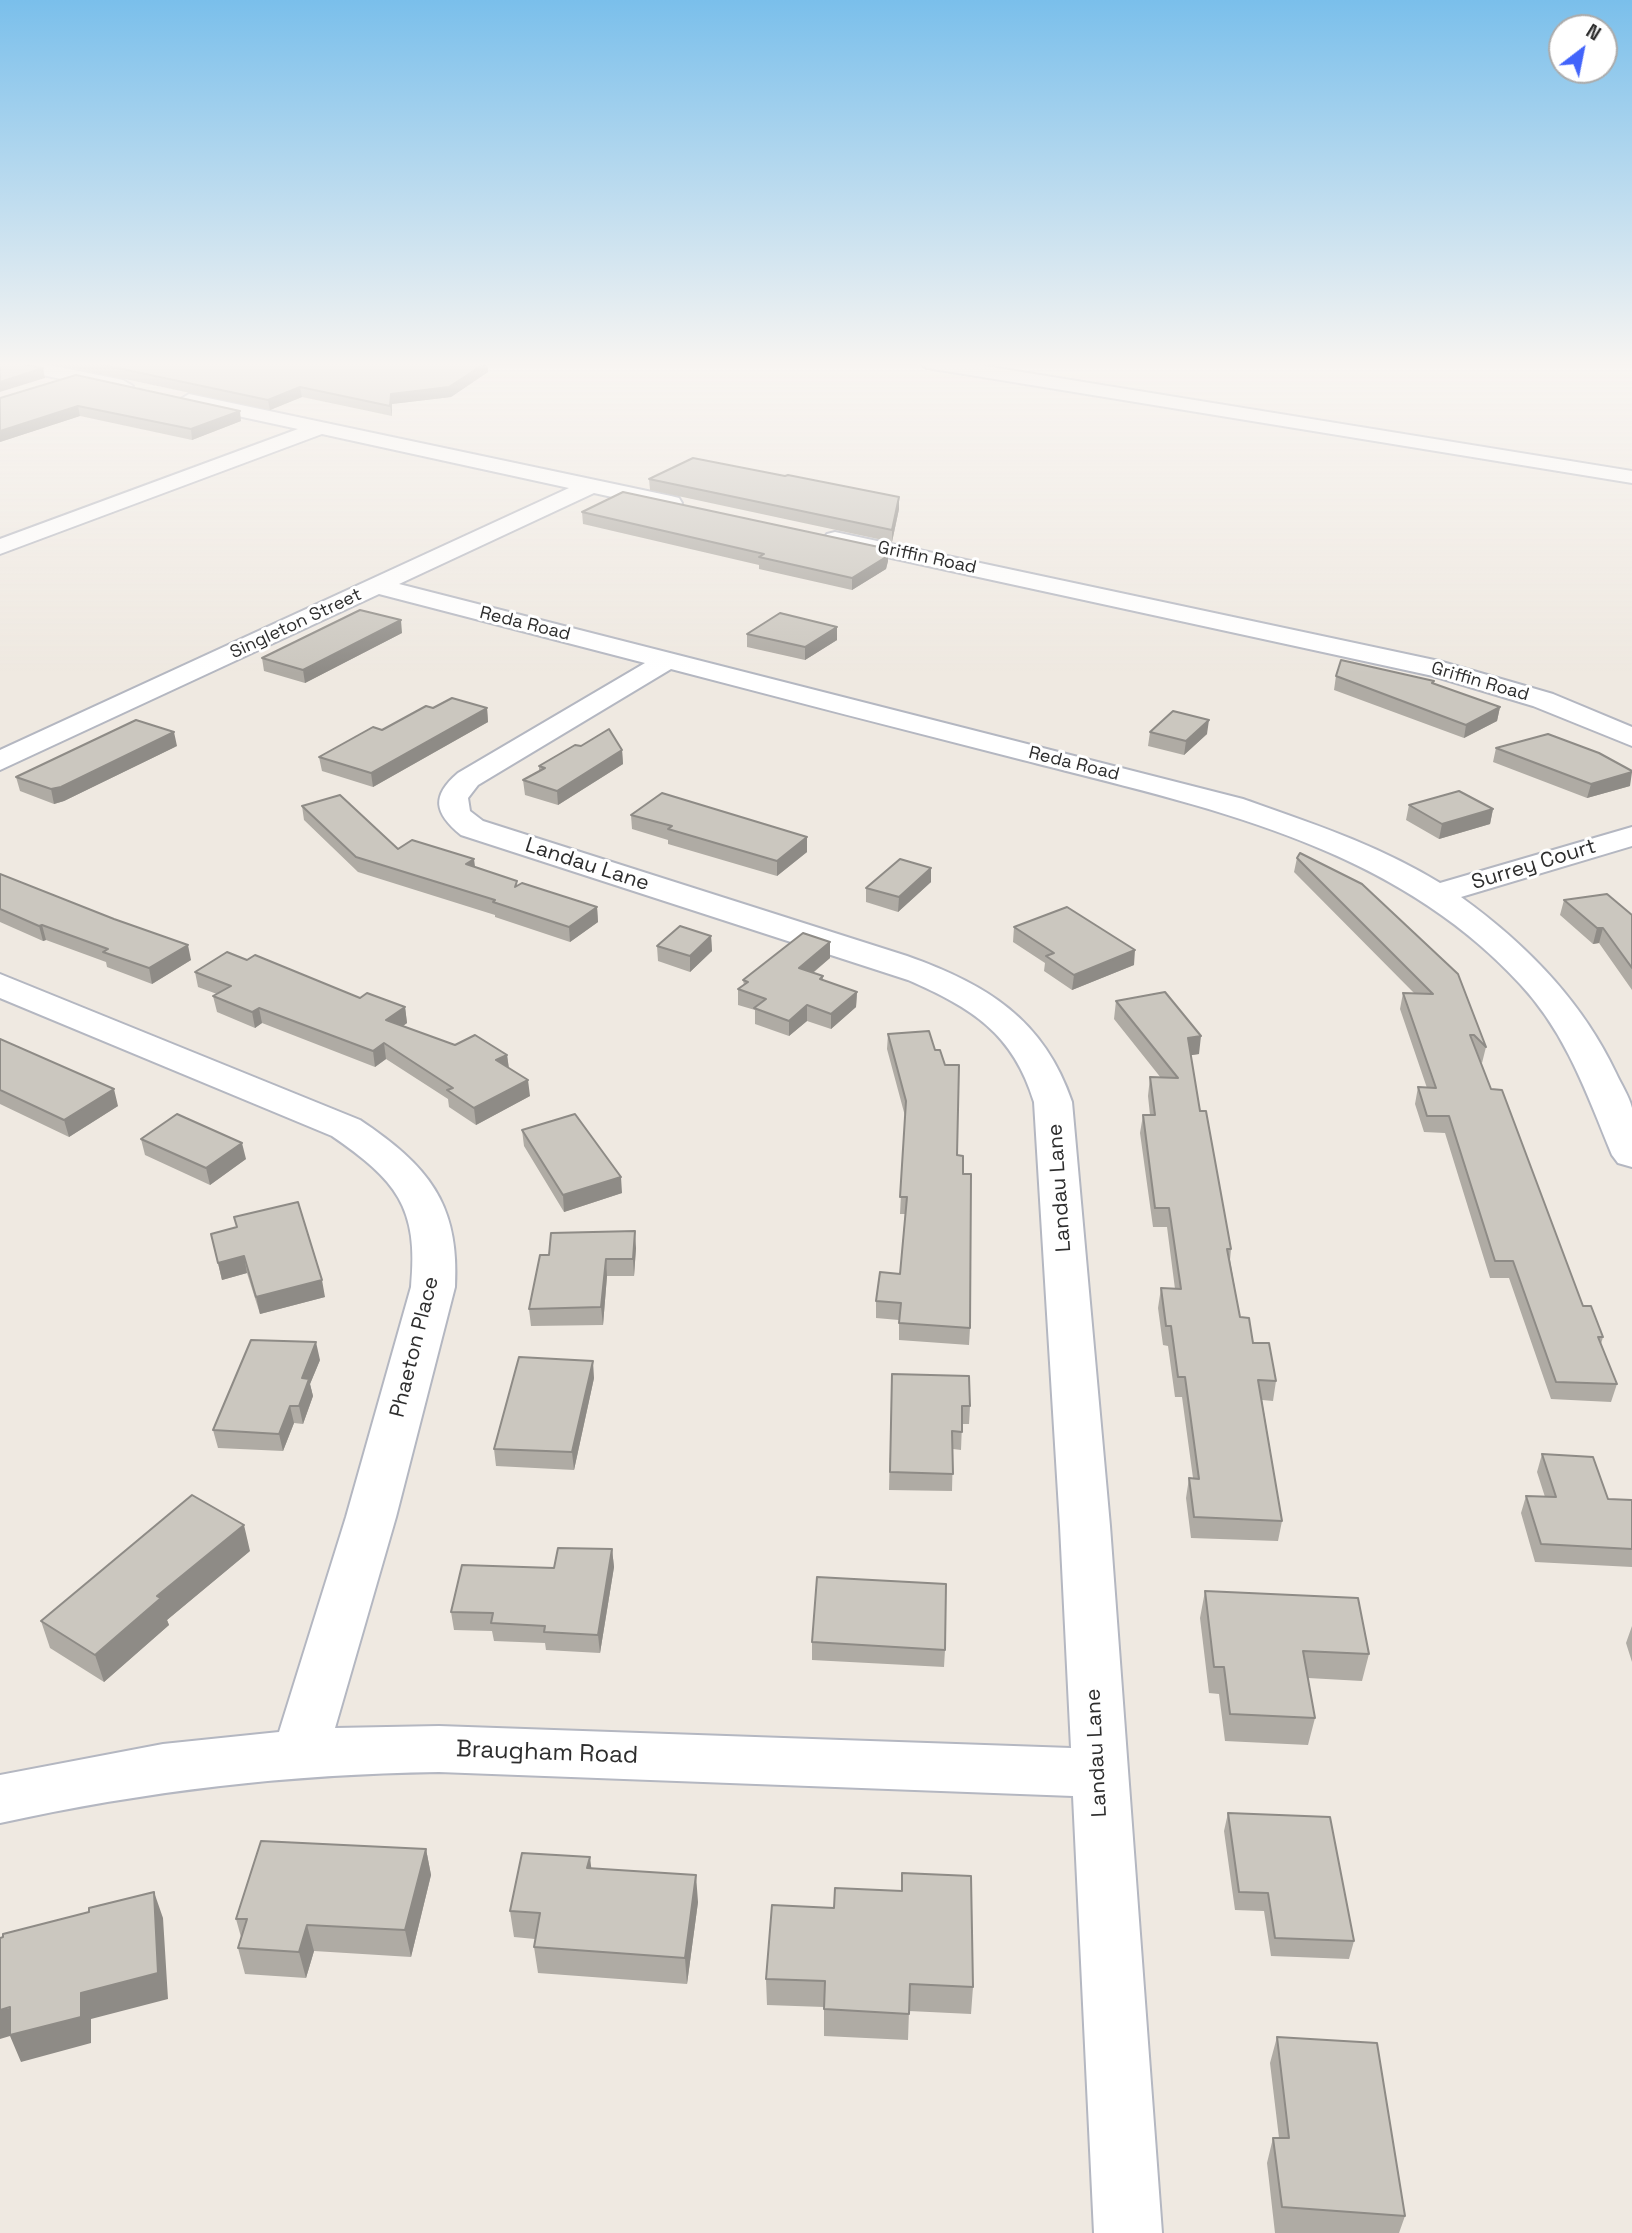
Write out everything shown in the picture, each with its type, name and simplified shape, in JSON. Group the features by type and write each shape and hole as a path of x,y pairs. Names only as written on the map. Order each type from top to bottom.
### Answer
{"street":[{"path":"0,547 217,466"},
{"path":"499,466 688,507"},
{"path":"1568,466 1632,477"},
{"name":"Singleton Street","path":"0,761 591,486"},
{"name":"Griffin Road","path":"809,533 1439,669 1543,700 1632,737"},
{"name":"Reda Road","path":"377,586 1231,805 1333,841 1386,866 1435,895 1496,941 1553,1002 1582,1044 1632,1155"},
{"name":"Landau Lane","path":"668,660 467,779 457,789 452,801 453,807 458,818 472,828 919,971 975,998 993,1012 1017,1033 1046,1074 1054,1102 1085,1526 1128,2233"},
{"name":"Surrey Court","path":"1435,895 1632,836"},
{"name":"Phaeton Place","path":"0,985 346,1128 377,1148 410,1180 422,1198 436,1251 433,1287 374,1504 300,1753"},
{"name":"Braugham Road","path":"0,1799 178,1765 300,1753 439,1749 1098,1773"}],"building":[{"path":"676,466 735,466 899,497 892,530 649,479"},
{"path":"623,492 888,549 886,557 852,578 759,557 764,554 582,512"},
{"path":"360,610 401,620 303,670 262,658"},
{"path":"780,613 837,627 805,647 747,634"},
{"path":"1341,660 1434,681 1432,683 1500,707 1466,725 1336,676"},
{"path":"452,698 487,708 371,773 319,757 373,727 382,730 426,706 433,708"},
{"path":"1173,711 1209,720 1186,741 1150,732"},
{"path":"136,720 174,732 61,787 51,789 16,777"},
{"path":"609,729 622,750 557,791 523,780 545,768 539,766"},
{"path":"1548,734 1599,753 1632,772 1591,784 1496,748"},
{"path":"1459,791 1493,809 1442,824 1409,805"},
{"path":"662,793 807,837 777,861 668,829 672,826 631,815"},
{"path":"340,795 398,849 412,840 474,859 466,864 517,881 515,887 522,883 597,907 569,927 493,902 495,900 356,857 302,806"},
{"path":"1300,853 1362,884 1458,974 1486,1047 1474,1035 1470,1035 1491,1089 1502,1090 1583,1306 1591,1306 1603,1337 1598,1337 1617,1384 1556,1382 1513,1261 1495,1261 1449,1116 1427,1116 1418,1087 1436,1088 1403,993 1433,994 1297,858"},
{"path":"900,859 931,868 899,897 866,888"},
{"path":"0,874 188,945 149,968 103,952 108,949 39,926 0,909"},
{"path":"1607,894 1632,915 1632,968 1603,928 1597,928 1564,900"},
{"path":"1067,907 1135,950 1074,975 1046,956 1054,953 1014,927"},
{"path":"680,926 711,936 690,956 657,946"},
{"path":"803,933 830,942 799,968 823,976 820,979 857,992 831,1014 807,1005 789,1021 754,1008 766,999 738,989 748,982 743,980"},
{"path":"227,952 247,960 255,955 360,998 367,993 405,1007 386,1020 455,1045 475,1035 507,1055 496,1060 528,1080 474,1108 447,1090 453,1088 384,1043 373,1051 259,1008 252,1012 213,996 231,986 195,972"},
{"path":"1165,992 1201,1036 1188,1038 1200,1111 1206,1111 1231,1249 1227,1249 1240,1317 1249,1318 1253,1343 1269,1343 1276,1381 1258,1380 1282,1521 1194,1517 1189,1478 1199,1479 1185,1377 1178,1377 1171,1326 1166,1326 1161,1288 1181,1289 1169,1208 1155,1208 1143,1115 1155,1115 1150,1077 1178,1078 1116,1001"},
{"path":"929,1031 935,1050 940,1050 945,1065 959,1065 957,1155 963,1156 963,1174 971,1174 970,1328 899,1323 901,1303 876,1301 880,1272 900,1274 907,1197 900,1197 906,1101 888,1034"},
{"path":"0,1039 114,1089 64,1120 0,1090"},
{"path":"177,1114 242,1143 206,1168 141,1139"},
{"path":"575,1114 621,1177 563,1195 522,1130"},
{"path":"298,1202 322,1280 256,1297 244,1256 218,1263 211,1234 237,1227 234,1217"},
{"path":"635,1231 633,1259 606,1259 601,1307 529,1309 540,1255 549,1255 551,1233"},
{"path":"251,1340 316,1342 302,1378 309,1379 299,1406 290,1406 279,1434 213,1430"},
{"path":"519,1357 593,1361 572,1452 494,1449"},
{"path":"892,1374 969,1376 970,1406 962,1406 962,1432 952,1431 953,1474 890,1472"},
{"path":"1542,1454 1593,1457 1608,1499 1632,1500 1632,1549 1541,1544 1526,1496 1556,1497"},
{"path":"192,1495 244,1525 157,1596 161,1598 95,1655 41,1621"},
{"path":"558,1548 612,1549 598,1635 544,1632 545,1626 491,1623 493,1613 451,1612 462,1565 554,1568"},
{"path":"817,1577 946,1584 945,1650 812,1642"},
{"path":"1205,1591 1358,1598 1369,1654 1303,1651 1315,1718 1230,1714 1224,1667 1214,1667"},
{"path":"1228,1813 1330,1817 1354,1941 1275,1938 1268,1893 1239,1892"},
{"path":"261,1841 426,1849 405,1930 307,1925 299,1952 238,1948 247,1919 236,1919"},
{"path":"522,1853 590,1857 587,1868 696,1875 685,1958 534,1947 540,1913 510,1911"},
{"path":"902,1873 971,1876 973,1987 910,1984 909,2014 824,2009 825,1981 766,1979 772,1905 834,1908 835,1888 902,1891"},
{"path":"154,1892 158,1973 81,1993 81,2017 10,2035 10,2007 0,2010 0,1938 3,1934"},
{"path":"1277,2037 1377,2043 1405,2216 1282,2207 1273,2138 1289,2138"}]}
